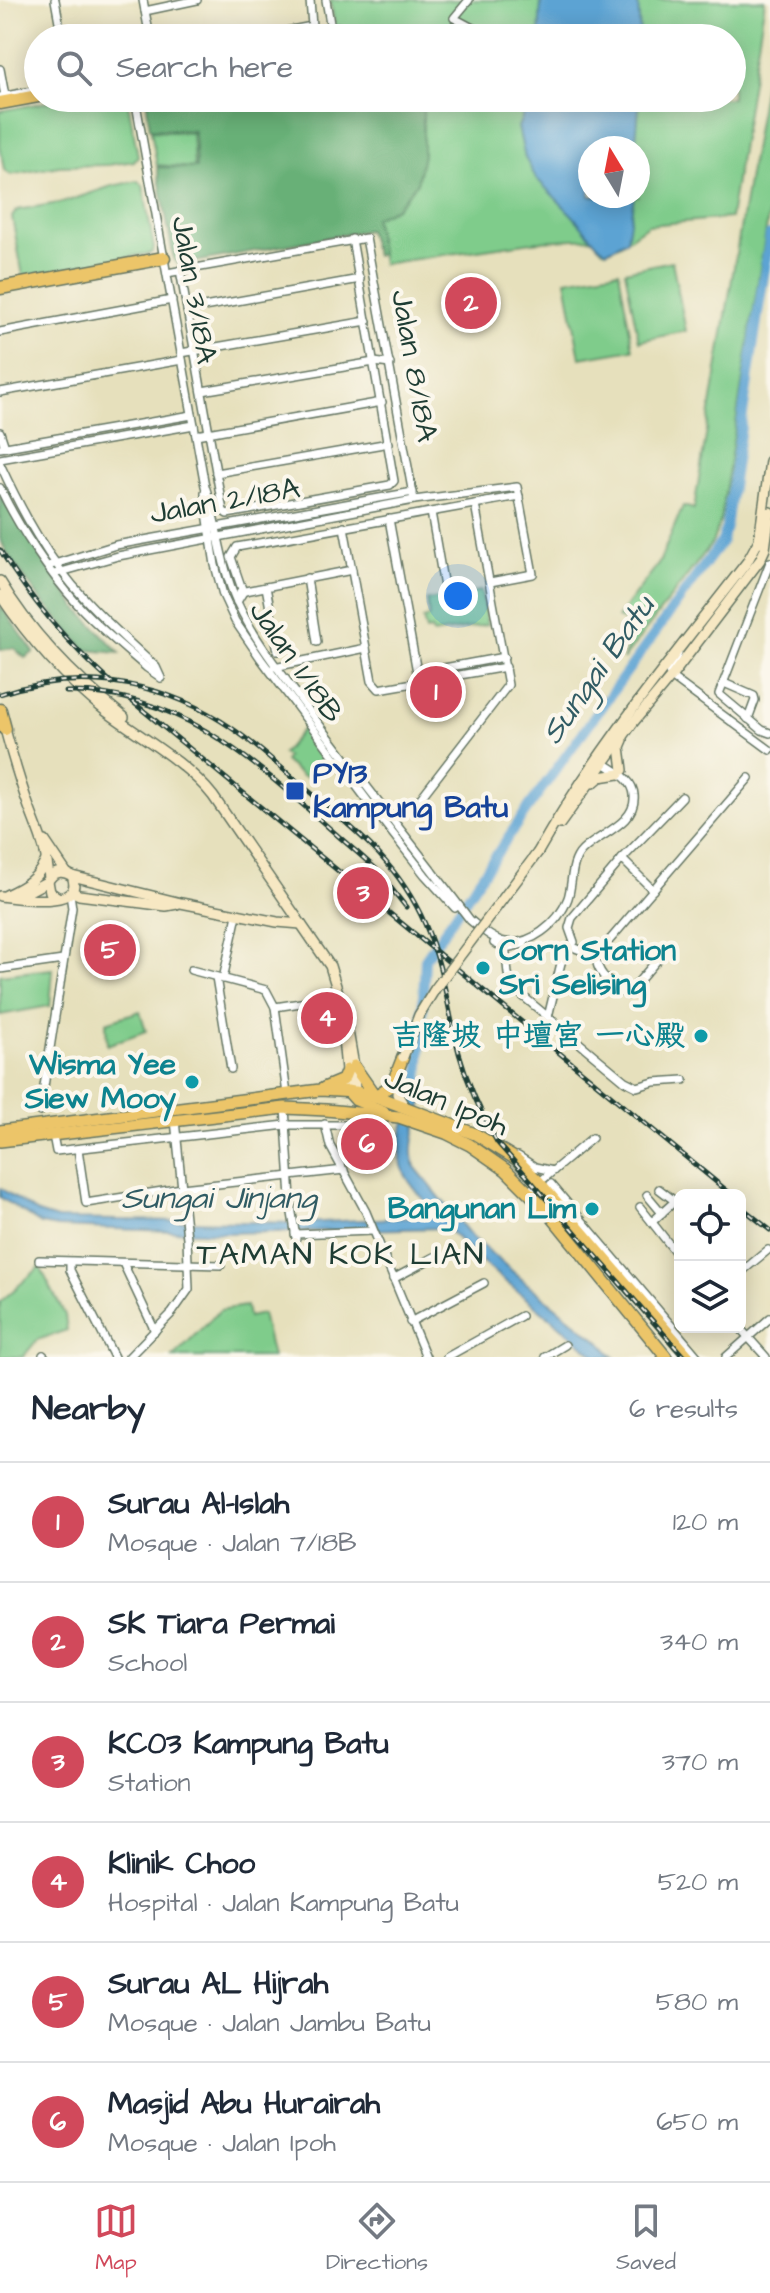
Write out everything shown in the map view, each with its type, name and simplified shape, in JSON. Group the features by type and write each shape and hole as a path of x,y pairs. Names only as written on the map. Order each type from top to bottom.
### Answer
{"highway":[{"path":"2,99 24,95"},
{"path":"0,288 164,258"}],"main road":[{"path":"320,1090 340,1083 351,1068 375,1096 392,1085 403,1057"},
{"name":"Jalan Ipoh","path":"0,1131 320,1090 375,1096 392,1104"},
{"path":"285,1108 340,1105 352,1093 361,1103 403,1115"},
{"path":"392,1104 403,1115"},
{"name":"Jalan Ipoh","path":"0,1141 285,1108 403,1115 484,1138 545,1183 557,1204 689,1357"},
{"name":"Jalan Ipoh","path":"428,1121 506,1170 566,1232 666,1357"}],"street":[{"path":"55,0 59,24"},
{"path":"143,0 147,24"},
{"path":"145,11 197,0"},
{"path":"310,0 312,24"},
{"path":"326,0 328,24"},
{"path":"465,24 454,18 469,0"},
{"path":"0,69 2,99"},
{"name":"Jalan 3/18A","path":"138,112 215,539"},
{"name":"Jalan 8/18A","path":"352,239 364,237 367,240 413,496"},
{"path":"167,273 180,270 352,239 389,443 394,478 390,485 227,514 223,511 180,270"},
{"path":"187,310 360,279"},
{"path":"0,332 172,300"},
{"path":"0,392 195,351 367,321"},
{"path":"202,391 374,362 390,364"},
{"path":"196,435 382,402"},
{"path":"0,432 2,447 192,415"},
{"path":"52,564 19,506 0,461 194,425"},
{"path":"94,432 96,442"},
{"path":"216,473 389,443"},
{"path":"538,852 562,810 756,547 770,461"},
{"path":"413,496 516,487 533,574 490,582"},
{"path":"0,488 10,510 59,573 79,606 139,656"},
{"name":"Jalan 2/18A","path":"52,564 116,545 413,496"},
{"name":"Jalan 2/18A","path":"59,573 118,556 215,539 413,496"},
{"name":"Jalan 2/18A","path":"243,592 231,557 237,547 519,496"},
{"path":"420,799 508,685 475,504"},
{"path":"431,512 444,587"},
{"path":"579,799 602,758 671,677 763,555 770,512"},
{"path":"389,519 419,683"},
{"path":"344,527 372,681 379,689 506,667"},
{"name":"Jalan 1/18B","path":"215,539 237,602 272,667"},
{"name":"Jalan 1/18B","path":"215,539 215,565 228,608 244,635 469,922 505,945"},
{"path":"770,562 719,694 762,730 770,733"},
{"path":"232,589 243,592 352,570"},
{"path":"307,578 317,642"},
{"path":"0,581 22,620"},
{"path":"266,587 278,651"},
{"path":"759,591 770,596"},
{"path":"237,602 243,592"},
{"path":"0,595 71,682 108,713 150,741 208,790 330,966 346,1019 352,1093"},
{"path":"683,645 669,673 671,677 770,750"},
{"path":"272,667 366,648"},
{"path":"417,673 504,657"},
{"path":"643,697 664,678 671,677"},
{"path":"724,683 754,696 748,719"},
{"path":"621,772 621,743 638,717"},
{"path":"1,718 47,856 50,892 59,898"},
{"path":"602,758 636,785 637,805 622,826 581,857 571,899 554,925 534,941 505,945 507,968 518,992 631,1085 640,1087 654,1082 684,1080"},
{"path":"392,1104 393,1089 403,1057 419,1015 435,989 579,799 600,777 621,772"},
{"path":"671,944 627,995 596,966 596,956 749,778"},
{"path":"574,942 569,922 622,859 682,797"},
{"path":"40,1112 75,886 41,835"},
{"path":"1,896 20,889 34,878 43,869 47,856"},
{"path":"622,859 653,890"},
{"path":"17,898 59,871 181,903 291,925 301,924"},
{"path":"59,898 72,893 166,906 181,903"},
{"path":"1,896 59,898 66,900 72,908"},
{"path":"271,921 283,912 282,896"},
{"path":"231,1069 220,978 237,915"},
{"path":"548,1017 561,963 570,946 596,956"},
{"path":"0,969 63,960"},
{"path":"191,970 264,988 275,1007 287,1094"},
{"path":"275,1007 340,1001"},
{"path":"403,1057 397,1094 403,1115"},
{"path":"285,1108 295,1235 372,1230"},
{"path":"53,1135 56,1151 286,1125 365,1125 374,1115"},
{"path":"129,1357 172,1313 189,1289 175,1120"},
{"path":"325,1124 330,1146 366,1212 426,1357"},
{"path":"484,1138 535,1167 553,1171"},
{"path":"528,1192 545,1183 553,1171 592,1138"},
{"path":"78,1149 86,1203 182,1188 344,1170"},
{"path":"545,1183 698,1357"},
{"path":"659,1189 674,1201"},
{"path":"647,1195 662,1213"},
{"path":"652,1222 674,1205"},
{"path":"640,1207 674,1250"},
{"path":"746,1268 768,1250"},
{"path":"393,1279 434,1257"},
{"path":"39,1260 221,1265"},
{"path":"70,1262 70,1270 114,1357"},
{"path":"123,1263 155,1331"},
{"path":"410,1322 484,1283"},
{"path":"447,1357 521,1316"},
{"path":"726,1357 770,1318"},
{"path":"744,1333 766,1357"},
{"path":"545,1357 565,1345"}],"green space":[{"path":"330,0 765,0 730,218 648,225 607,251 592,238 539,241 382,264 374,218 396,208 421,112 746,112 746,24 335,24"},
{"path":"770,48 770,204 721,519 712,543 623,660 634,624 617,618 659,563 683,506 694,509"},
{"path":"24,106 24,112 130,112 138,156 134,161 108,165 59,166 11,175 4,170 0,111"},
{"path":"148,112 423,112 423,155 417,183 396,208 374,218 381,254 375,256 368,230 179,265 174,260 157,167 196,168 194,131 150,129"},
{"path":"151,131 192,133 194,168 157,165"},
{"path":"138,181 143,185 154,249 151,253 23,276 12,217 17,210 65,202"},
{"path":"672,261 686,331 639,341 625,271"},
{"path":"619,271 633,349 580,358 566,280"},
{"path":"0,495 76,607 120,653 86,650 40,599 0,539"},
{"path":"481,591 487,625 433,634 431,630 426,631 423,619 429,617 427,600"},
{"path":"0,605 34,652 25,658 14,648 0,650"},
{"path":"306,725 323,757 309,775 311,778 302,776 284,761 287,757 282,754"},
{"path":"53,969 50,1006 0,1015 0,975"},
{"path":"140,1011 146,1031 107,1045 106,1022"},
{"path":"40,1267 65,1315 67,1330 37,1340 23,1357 0,1357 0,1302"},
{"path":"246,1306 248,1317 262,1314 272,1357 173,1357 220,1310"}],"water":[{"path":"541,0 638,0 639,24 540,24"},
{"path":"524,112 639,112 636,136 578,136 578,208 632,208 627,240 607,251 599,246 536,178 525,158 518,127"},
{"path":"421,1083 427,1085 414,1136 415,1167 472,1237 614,1357 596,1357 447,1228 227,1233 57,1227 41,1224 0,1197 0,1188 38,1213 57,1219 303,1223 436,1216 409,1181 400,1157 402,1132"}],"waterway":[{"name":"Sungai Batu","path":"415,1101 419,1082 425,959 528,808 722,541 770,235"}],"railway":[{"path":"0,550 51,621 112,683"},
{"path":"0,694 28,686 85,680 141,687 169,696 221,721 244,737 362,837 391,868 425,924 441,971 463,1065 475,1099 497,1142 684,1357"},
{"path":"66,692 111,695 152,705 226,743 260,768 376,869 406,907"},
{"path":"133,702 725,1189"},
{"path":"746,1211 770,1230"}],"place":[{"name":"SK Tiara Permai","path":"471,303"},
{"name":"Surau Al-Islah","path":"436,692"},
{"name":"PY13 Kampung Batu","path":"295,791"},
{"name":"KC03 Kampung Batu","path":"363,893"},
{"name":"Surau AL Hijrah","path":"110,950"},
{"name":"Corn Station Sri Selising","path":"483,968"},
{"name":"Klinik Choo","path":"327,1018"},
{"name":"吉隆坡 中壇宮 一心殿","path":"701,1036"},
{"name":"Wisma Yee Siew Mooy","path":"192,1082"},
{"name":"Masjid Abu Hurairah","path":"367,1144"},
{"name":"Bangunan Lim","path":"592,1209"}],"district":[{"name":"TAMAN KOK LIAN","path":"341,1254"}],"water label":[{"name":"Sungai Jinjang","path":"219,1198"}]}
